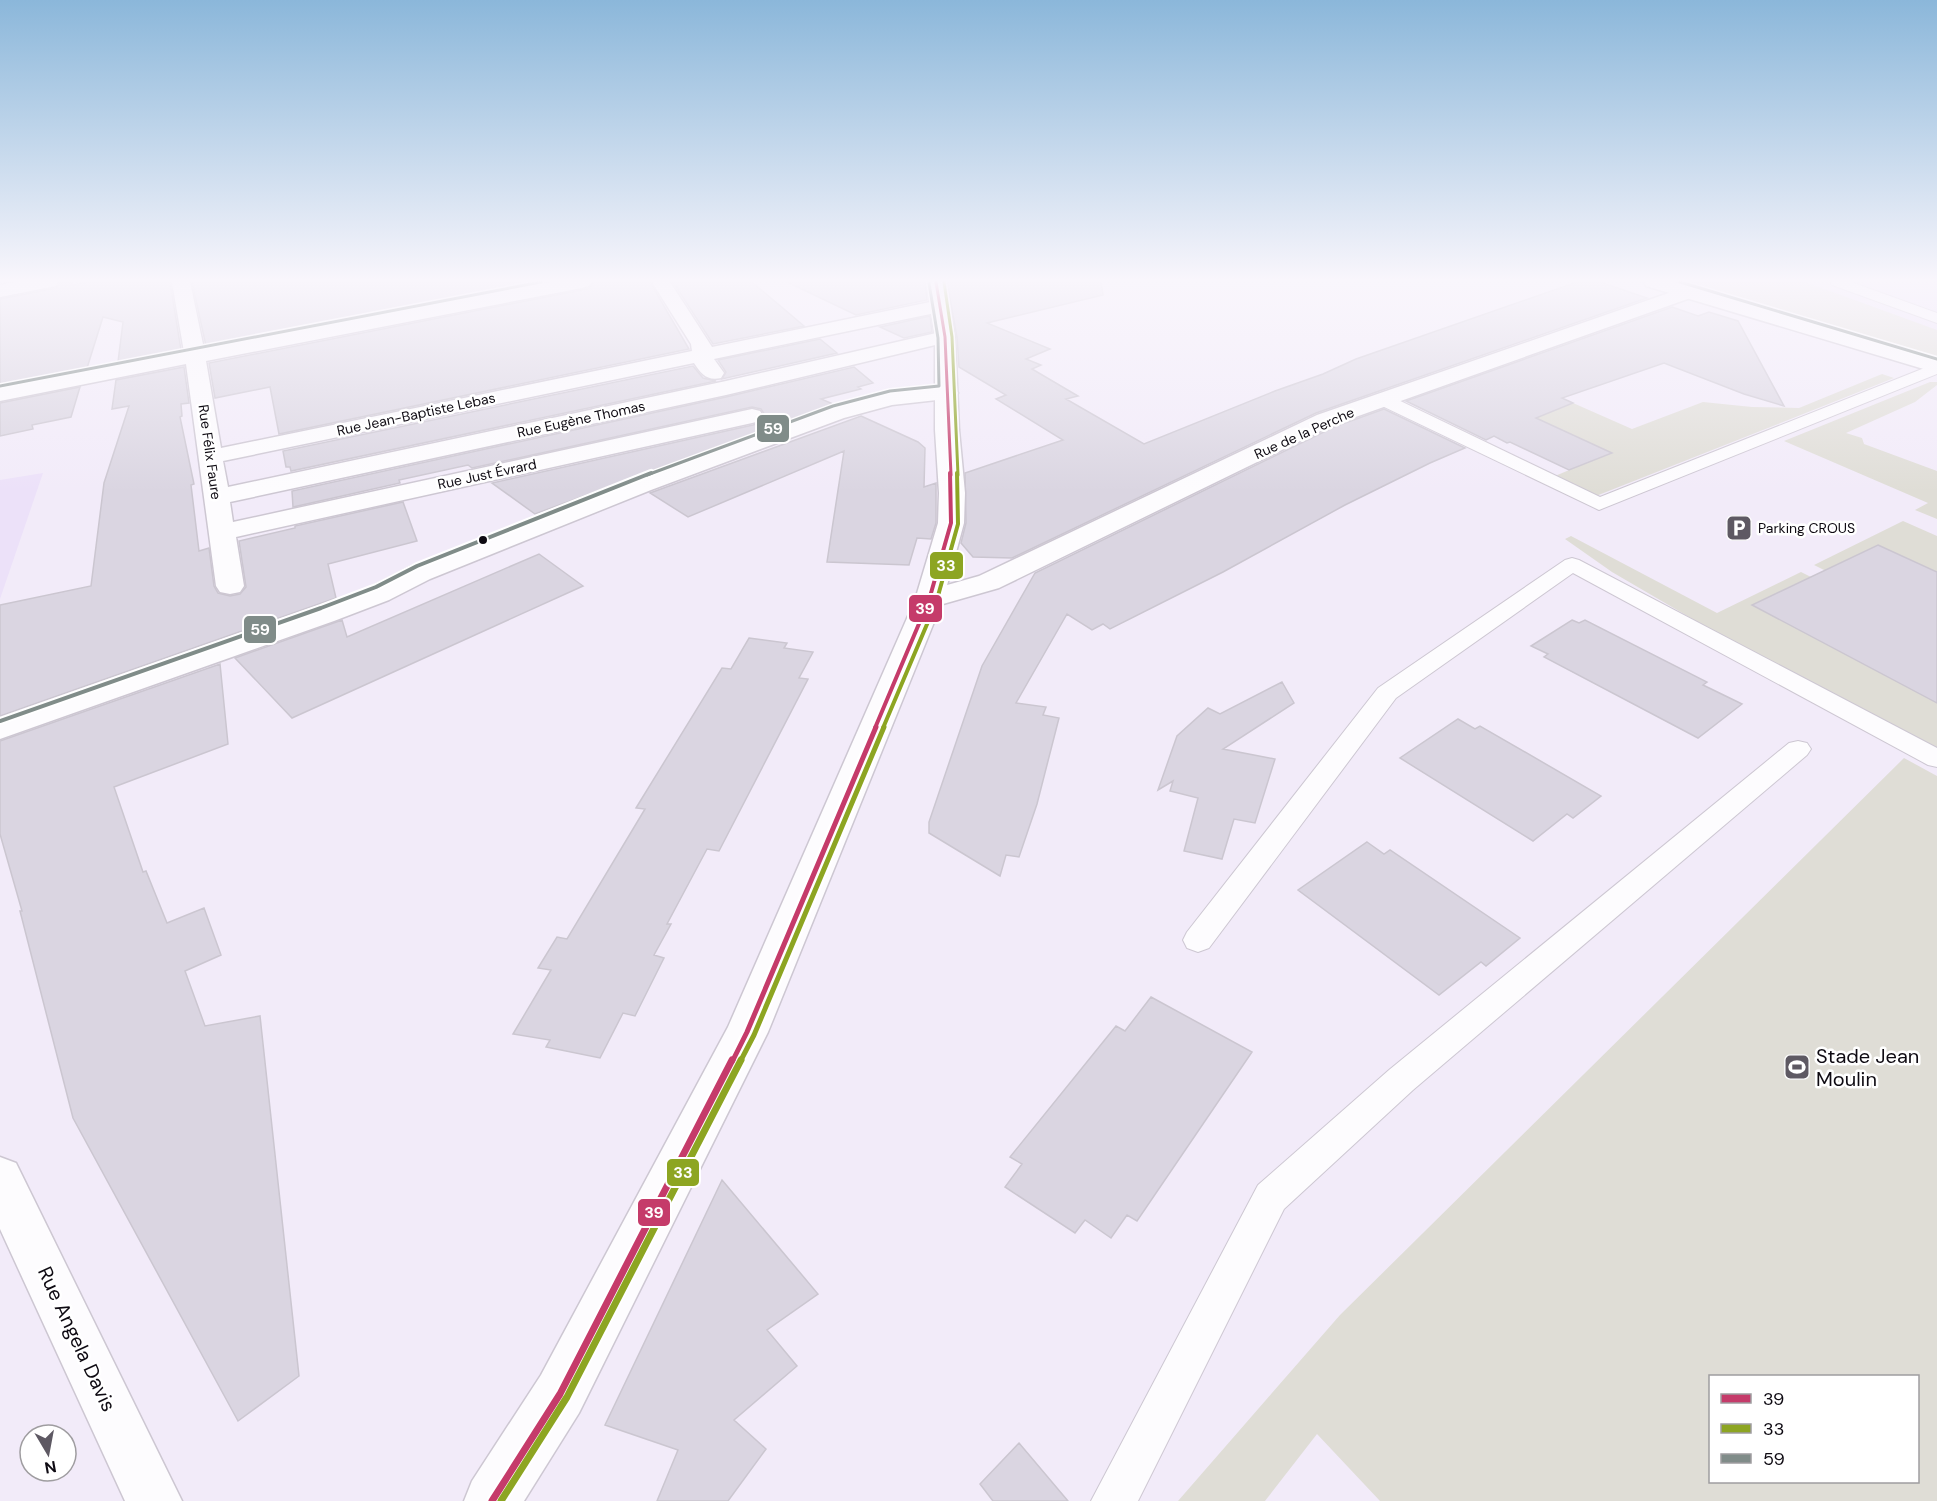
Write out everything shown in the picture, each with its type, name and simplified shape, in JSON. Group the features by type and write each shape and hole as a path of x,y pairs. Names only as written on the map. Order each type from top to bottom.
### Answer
{"street":[{"name":"Rue Félix Faure","path":"193,352 230,586"},
{"path":"0,394 215,352"},
{"name":"Rue Jean-Baptiste Lebas","path":"210,457 716,352"},
{"name":"Rue Eugène Thomas","path":"216,497 726,388 880,352"},
{"path":"492,1501 560,1394 747,1032 929,599 951,523 952,493 947,430 946,352"},
{"name":"Rue de la Perche","path":"929,599 989,582 1325,420 1519,352"},
{"path":"1888,352 1937,367"},
{"path":"702,355 704,363 726,388 752,416 775,435"},
{"path":"0,729 324,615 379,594 430,569 775,435 875,402 898,397 947,393"},
{"name":"Rue Just Évrard","path":"222,532 752,416"},
{"name":"Rue Angela Davis","path":"0,1178 154,1501"}],"lane":[{"path":"1384,400 1599,504 1937,367"},
{"path":"1198,940 1387,693 1572,564 1937,759"},
{"path":"1113,1501 1151,1432 1271,1197 1401,1080 1798,749"}],"shaded area":[{"path":"1917,352 1937,352 1937,358"},
{"path":"1917,352 1937,352 1937,358"},
{"path":"1882,374 1894,378 1596,496 1555,476 1610,453 1528,421 1573,403 1632,429 1703,402 1752,407 1799,408"},
{"path":"1930,382 1937,382 1937,385 1915,402 1846,433 1862,438 1864,444 1937,471 1937,519 1915,510 1928,503 1784,441"},
{"path":"43,473 28,517 0,599 0,480"},
{"path":"1903,521 1937,536 1937,572 1878,545 1840,563 1860,588 1814,565"},
{"path":"1571,536 1717,613 1801,572 1847,595 1836,605 1795,584 1753,605 1937,693 1937,751 1725,638 1612,572 1565,539"},
{"path":"1904,758 1937,776 1937,1501 1380,1501 1317,1434 1265,1501 1178,1501 1340,1315"}],"building":[{"path":"0,352 92,352 87,368 0,385"},
{"path":"119,352 170,352 118,362"},
{"path":"265,352 674,352 279,434 270,387 215,398 209,363"},
{"path":"757,352 837,353 722,379 726,372 718,360"},
{"path":"958,352 1043,352 1026,359 1041,365 1032,369 1078,396 1066,399 1144,444 1376,352 1491,352 1316,413 1012,558 973,557 961,543 966,523 965,473 1063,440 996,399 1006,395 959,367"},
{"path":"1545,352 1755,352 1784,406 1744,394 1664,363 1562,398 1573,403 1536,418 1612,453 1569,470 1494,436 1486,440 1406,401"},
{"path":"693,366 703,378 716,381 291,471 290,467 286,467 283,451"},
{"path":"184,367 189,403 181,404 182,416 180,417 194,484 191,485 199,551 209,548 214,586 218,593 230,596 240,594 246,587 239,541 295,528 295,526 403,502 417,541 328,564 336,598 0,716 0,605 91,586 104,483 129,406 112,409 116,380"},
{"path":"854,367 873,383 858,387 861,389 821,399 833,404 535,514 492,483 753,425 762,422 765,415 761,409 752,407 472,468 468,465 399,480 400,483 293,507 292,491"},
{"path":"80,387 71,417 32,425 33,429 0,436 0,403"},
{"path":"1384,409 1465,448 1345,505 1223,572 1110,629 1103,624 1092,630 1067,614 1016,703 1046,707 1043,715 1059,718 1037,804 1019,857 1006,855 1000,876 929,833 929,822 982,666 1035,573 1334,427"},
{"path":"861,416 918,442 925,448 924,487 936,483 936,523 931,539 917,538 909,565 827,562 844,451 688,517 650,493"},
{"path":"1878,545 1937,572 1937,703 1752,605"},
{"path":"539,554 583,586 292,718 235,658 342,620 347,637"},
{"path":"1572,620 1579,623 1585,620 1707,682 1703,685 1742,704 1698,738 1544,657 1548,654 1531,646"},
{"path":"749,638 787,643 784,648 813,652 799,678 808,679 719,851 707,849 667,924 671,924 654,955 664,958 635,1016 623,1013 600,1058 546,1047 550,1040 513,1034 551,970 538,968 557,937 567,939 645,809 636,808 722,668 731,669"},
{"path":"220,664 228,744 114,787 143,872 146,871 167,923 204,908 221,955 185,971 205,1026 260,1016 299,1376 238,1421 73,1118 20,911 22,911 0,834 0,741"},
{"path":"1282,682 1294,703 1223,749 1275,759 1255,823 1234,819 1222,859 1184,851 1198,798 1170,791 1173,781 1158,790 1177,736 1208,708 1220,714"},
{"path":"1458,719 1475,729 1480,726 1601,796 1573,818 1567,814 1533,841 1400,758"},
{"path":"1367,842 1384,854 1390,850 1520,938 1486,966 1481,962 1439,995 1298,890"},
{"path":"1151,997 1252,1052 1137,1221 1127,1215 1111,1238 1085,1220 1075,1233 1005,1187 1022,1164 1010,1157 1116,1026 1125,1031"},
{"path":"722,1180 818,1294 767,1330 797,1366 734,1420 766,1449 728,1501 657,1501 678,1450 605,1425"},
{"path":"1019,1443 1068,1501 993,1501 980,1484"}],"transit line":[{"name":"59","path":"0,386 177,352"},
{"name":"59","path":"0,721 321,608 376,587 417,566 639,478 833,406 890,391 939,386 938,352"},
{"name":"39","path":"492,1501 560,1394 747,1032 929,600 951,523 952,493 947,430 945,352"},
{"name":"33","path":"501,1501 567,1397 754,1035 936,603 958,524 959,493 954,430 952,352"},
{"name":"59","path":"1914,352 1937,359"}],"place":[{"name":"Parking CROUS","path":"1739,528"},
{"name":"Stade Jean Moulin","path":"1797,1067"}]}
